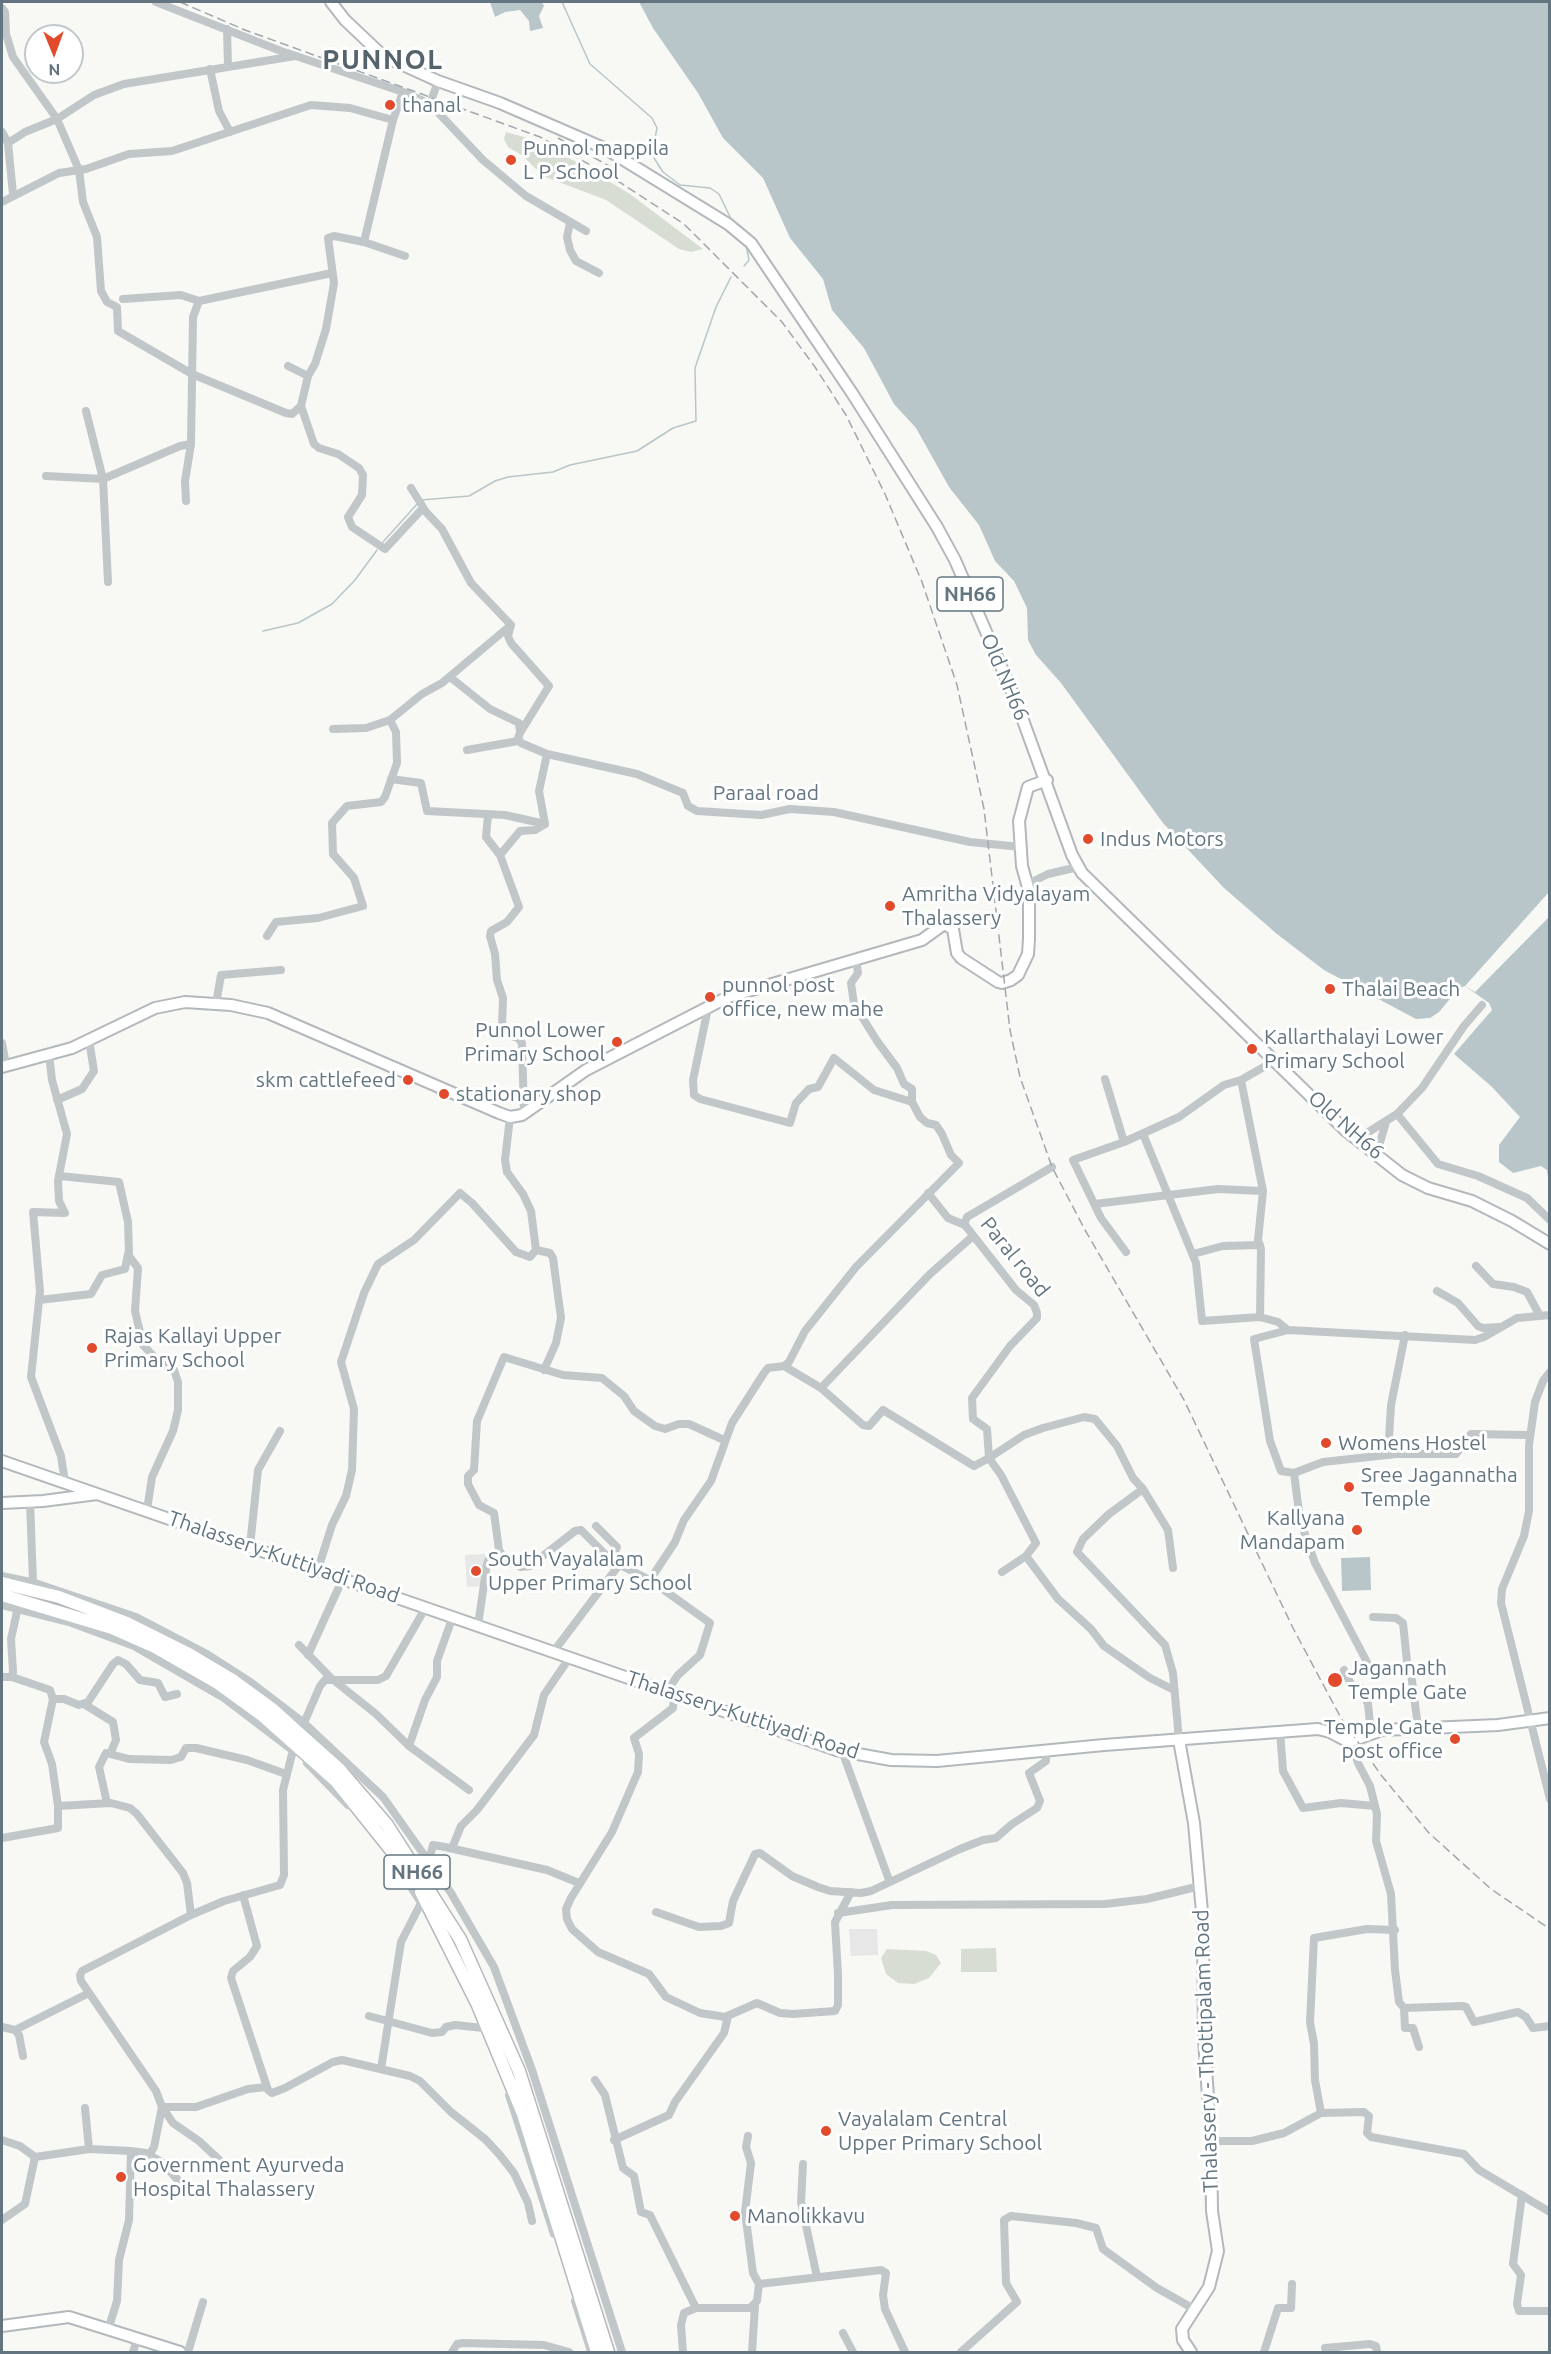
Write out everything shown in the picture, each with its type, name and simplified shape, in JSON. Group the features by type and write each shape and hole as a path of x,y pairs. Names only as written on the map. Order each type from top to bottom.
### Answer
{"highway":[{"name":"NH66","path":"2,1583 59,1597 127,1623 187,1653 234,1681 271,1708 339,1769 387,1825 460,1939 519,2071 608,2352"},
{"name":"NH66","path":"2,1595 112,1628 155,1647 216,1682 263,1716 336,1781 378,1832 413,1877 477,2003 523,2114 597,2352"}],"main road":[{"name":"Old NH66","path":"331,2 345,20 383,56 438,81 500,103 606,149 728,224 752,243 937,527 955,561 998,658 1047,780 1078,867 1090,882 1346,1130 1359,1138 1402,1175 1428,1188 1472,1201 1550,1244"},
{"path":"4,1066 89,1040 155,1008 185,1002 216,1004 268,1013 510,1117 524,1114 586,1070 728,997 922,940 944,924 953,929 957,953 1002,983 1018,975 1028,954 1028,890 1019,821 1026,792 1032,785 1047,780"},
{"name":"Thalassery-Kuttiyadi Road","path":"2,1461 842,1751 891,1760 937,1761 1046,1750 1321,1729 1352,1742"},
{"path":"2,1503 100,1494"},
{"path":"1352,1742 1371,1734 1418,1727 1498,1725 1550,1718"},
{"name":"Thalassery - Thottipalam Road","path":"1179,1740 1194,1823 1203,1923 1204,2039 1211,2141 1212,2211 1218,2251 1209,2287 1184,2324 1181,2334 1191,2352"},
{"path":"2,2326 69,2316 137,2340 180,2352"}],"street":[{"path":"156,2 295,56 403,92 430,104 498,172 526,196 586,231"},
{"path":"2,8 7,22 6,34 13,57 57,119 79,170 83,202 97,237 101,291 107,302 117,307 118,331 192,374 286,413 292,414 301,406"},
{"path":"227,29 228,66"},
{"path":"8,143 25,132 57,119 94,95 124,84 295,56"},
{"path":"2,58 13,57"},
{"path":"210,69 219,111 230,132"},
{"path":"430,104 438,81"},
{"path":"364,242 393,120 403,92"},
{"path":"2,202 13,194 58,173 79,170 129,154 172,151 311,105 350,108 393,120"},
{"path":"2,132 8,143 13,194"},
{"path":"570,223 567,237 576,261 599,273"},
{"path":"405,256 364,242 329,236 334,283 321,349 308,376 301,406 314,444 338,454 359,468 363,475 362,495 348,517 352,527 385,549 421,503"},
{"path":"123,299 181,295 199,301 332,273"},
{"path":"186,501 185,481 191,444 193,317 199,301"},
{"path":"288,366 308,376"},
{"path":"86,411 104,479 108,582"},
{"path":"46,476 104,479 180,446 191,444"},
{"path":"411,488 442,529 471,583 511,626"},
{"path":"333,729 366,728 390,720 450,677 511,626"},
{"path":"511,626 508,636 511,643 549,686 519,737"},
{"path":"450,677 490,709 519,723 519,737"},
{"path":"267,936 276,922 318,918 363,906 354,878 333,854 332,823 347,806 381,802 392,779 398,749 396,732 390,720"},
{"path":"467,750 519,737 547,754 539,792 545,824"},
{"name":"Paraal road","path":"547,754 638,774 683,793 688,806 697,811 761,815 790,809 834,812 970,842 1021,847"},
{"path":"392,779 421,783 427,811 488,815 545,824"},
{"path":"488,815 486,837 500,855 501,865 511,881 519,907 515,914 491,931 490,936 495,954 497,980 503,998 502,1028 504,1034 518,1038 522,1043 524,1114"},
{"path":"500,855 520,831 535,830 545,824"},
{"path":"1028,890 1034,881 1048,874 1078,867"},
{"path":"650,1580 675,1542 684,1520 711,1481 724,1440 764,1373 772,1367 784,1366 789,1362 805,1332 856,1267 959,1164 951,1155 936,1125 927,1123 920,1117 912,1102 912,1089 904,1084 897,1068 854,1004 851,983 858,973 857,966 852,960"},
{"path":"216,1004 221,975 281,970"},
{"path":"1359,1138 1397,1114 1422,1088 1464,1026 1482,1005"},
{"path":"708,1008 695,1069 694,1095 706,1101 790,1123 796,1103 809,1089 818,1087 834,1058 874,1090 912,1102"},
{"path":"57,1100 82,1089 94,1071 89,1040"},
{"path":"2,1043 4,1066"},
{"path":"49,1054 57,1100 67,1134 60,1176 59,1200 65,1213 33,1212 39,1300 31,1377 60,1456 65,1482"},
{"path":"1126,1252 1101,1218 1073,1160 1124,1142 1179,1117 1224,1085 1241,1080 1276,1060"},
{"path":"1105,1079 1124,1142"},
{"path":"1241,1080 1263,1191 1260,1317"},
{"path":"1397,1114 1438,1164 1478,1176 1527,1198 1550,1220"},
{"path":"318,1569 332,1525 346,1496 351,1470 354,1409 341,1362 369,1278 378,1264 414,1240 460,1193 472,1203 516,1252 530,1257 536,1250 531,1211 523,1194 507,1172 505,1160 510,1117"},
{"path":"1377,1153 1386,1122"},
{"path":"1143,1134 1199,1274 1202,1321 1260,1317 1278,1322 1288,1330"},
{"name":"Paral road","path":"989,1458 987,1429 973,1419 972,1398 1010,1346 1035,1321 1037,1313 1034,1305 1016,1290 965,1225 967,1217 1052,1167"},
{"path":"39,1300 92,1294 102,1275 125,1269 128,1254 128,1222 119,1182 60,1176"},
{"path":"1095,1204 1167,1193 1218,1189 1263,1191"},
{"path":"928,1193 948,1218 965,1225"},
{"path":"821,1388 930,1274 973,1236"},
{"path":"1192,1254 1222,1246 1260,1245"},
{"path":"536,1250 550,1253 553,1258 561,1318 556,1343 544,1370"},
{"path":"128,1254 138,1268 135,1311 143,1345 158,1361 174,1370 178,1382 178,1410 173,1431 152,1477 147,1510"},
{"path":"1476,1266 1493,1284 1514,1287 1527,1292 1539,1314"},
{"path":"1437,1291 1458,1303 1478,1326 1500,1327"},
{"path":"1529,1435 1471,1434 1456,1454 1388,1455 1323,1462 1306,1471 1294,1473 1281,1471 1270,1441 1254,1339 1288,1330 1475,1340 1517,1318 1539,1314 1550,1315"},
{"path":"1388,1455 1391,1406 1405,1335"},
{"path":"724,1440 689,1424 679,1424 665,1429 655,1426 634,1411 624,1396 602,1378 563,1375 504,1357 477,1421 474,1470 468,1476 468,1484 479,1505 494,1513 501,1553 521,1567 530,1566 574,1531 581,1530 615,1562 650,1580 710,1623 700,1655 678,1675 671,1692 673,1708 634,1738 639,1761 632,1789 612,1832 579,1883 566,1909 567,1919 572,1929 598,1952 649,1974 658,1989 676,2003 715,2017 728,2016 757,2003 780,2013 835,2011 838,2005 835,1922 850,1892"},
{"path":"784,1366 821,1388 863,1425 869,1426 883,1410 974,1466 1024,1436 1088,1417 1102,1426 1168,1530 1173,1568"},
{"path":"1550,1372 1543,1381 1535,1402 1529,1435 1529,1511 1524,1536 1502,1589 1501,1603 1550,1799"},
{"path":"250,1545 258,1470 280,1431"},
{"path":"989,1458 1001,1475 1036,1543 1026,1556 1002,1572"},
{"path":"1294,1473 1300,1520 1315,1563 1369,1666 1374,1669 1408,1671"},
{"path":"1143,1489 1109,1514 1083,1539 1077,1552 1164,1645 1171,1662 1179,1740"},
{"path":"30,1501 33,1582"},
{"path":"554,1652 615,1562 617,1547 596,1526"},
{"path":"478,1625 487,1564 489,1560 501,1553"},
{"path":"1026,1556 1058,1599 1091,1629 1104,1646 1150,1678 1174,1690"},
{"path":"2,1576 33,1582 88,1599 146,1622 207,1654 249,1681 304,1724 382,1797 429,1860 494,1967 532,2070 622,2352"},
{"path":"308,1655 343,1578"},
{"path":"2,1605 18,1607 69,1622 134,1646 224,1698 293,1750 329,1783 370,1830 421,1903 483,2028 526,2141 591,2352"},
{"path":"12,1677 11,1639 18,1607"},
{"path":"304,1724 320,1686 331,1678 378,1680 386,1676 426,1607"},
{"path":"409,1746 425,1700 437,1677 436,1661 453,1616"},
{"path":"1372,1617 1396,1618 1403,1623 1408,1671 1413,1679 1418,1727"},
{"path":"299,1645 331,1678 376,1714 409,1746 469,1790"},
{"path":"452,1848 461,1826 477,1810 534,1735 544,1695 570,1657"},
{"path":"84,1704 118,1660 126,1664 140,1680 158,1683 165,1697 177,1694"},
{"path":"1344,1670 1352,1686 1360,1687 1368,1704 1371,1734"},
{"path":"2,1677 12,1677 50,1690 53,1699 44,1742 52,1764 58,1806 58,1828 2,1838"},
{"path":"53,1699 57,1697 76,1704 84,1704 107,1716 113,1722 116,1740 111,1752 102,1757 99,1767 106,1803"},
{"path":"1280,1731 1283,1771 1303,1808 1341,1803 1375,1806"},
{"path":"1352,1742 1358,1762 1370,1786 1375,1806 1376,1841 1388,1877 1395,1930 1395,1970 1399,2002 1404,2008 1405,2028 1413,2028 1419,2047"},
{"path":"111,1752 129,1759 171,1760 181,1757 186,1748 203,1748 286,1774"},
{"path":"228,2168 199,2141 173,2123 162,2107 156,2091 81,1980 82,1971 191,1915 243,1895 280,1885 284,1875 282,1819 286,1774 293,1750"},
{"path":"656,1912 699,1927 721,1926 729,1923 733,1901 754,1854 760,1853 792,1876 830,1891 871,1891 889,1880 983,1840 996,1838 1012,1824 1037,1808 1040,1801 1029,1773 1046,1761 1046,1750"},
{"path":"842,1751 889,1880"},
{"path":"58,1806 106,1803 130,1808 175,1859 187,1883 191,1915"},
{"path":"429,1860 433,1845 547,1870 579,1883"},
{"path":"838,1913 892,1905 1106,1904 1147,1899 1200,1886"},
{"path":"243,1895 257,1938 257,1946 250,1957 233,1971 231,1978 266,2087 272,2093 342,2060 410,2076 420,2081 450,2112 485,2139 514,2173 528,2203 532,2222"},
{"path":"381,2069 401,1942 421,1903"},
{"path":"1321,2113 1315,2080 1314,2044 1310,2022 1314,1938 1367,1929 1395,1930"},
{"path":"2,2027 15,2030 89,1993"},
{"path":"1404,2008 1462,2006 1466,2007 1474,2022 1518,2012 1526,2017 1533,2028 1550,2026"},
{"path":"369,2016 432,2033 442,2032 446,2027 455,2025 483,2028"},
{"path":"614,2140 669,2115 675,2102 724,2033 728,2016"},
{"path":"15,2030 22,2043 23,2056"},
{"path":"596,2080 605,2095 622,2168 634,2176 641,2212 650,2215 696,2308"},
{"path":"162,2107 196,2107 248,2089 266,2087"},
{"path":"149,2155 154,2146 162,2107"},
{"path":"85,2108 89,2149"},
{"path":"1211,2141 1252,2141 1284,2133 1321,2113 1364,2112 1369,2116 1367,2133 1371,2137 1464,2154 1479,2170 1550,2212"},
{"path":"747,2136 746,2147 751,2163 746,2198 746,2224 753,2273 759,2283 752,2352"},
{"path":"2,2140 20,2146 35,2157 89,2149 131,2151 149,2155 163,2163 190,2194"},
{"path":"108,2330 117,2301 119,2260 129,2220 131,2151"},
{"path":"2,2207 5,2218 25,2204 35,2157"},
{"path":"803,2164 804,2189 801,2202 817,2277"},
{"path":"1522,2195 1513,2264 1521,2275 1517,2304 1519,2311 1550,2312"},
{"path":"961,2352 1017,2302 1006,2283 1004,2220 1011,2216 1076,2223 1096,2228 1103,2249 1157,2288 1194,2309"},
{"path":"759,2283 881,2270 886,2273 883,2295 885,2309 905,2352"},
{"path":"1264,2352 1278,2308 1291,2308 1292,2284"},
{"path":"188,2352 203,2302"},
{"path":"683,2352 681,2319 684,2313 696,2308 737,2309 755,2306"},
{"path":"843,2333 853,2352"},
{"path":"133,2352 137,2340"},
{"path":"452,2352 457,2344 463,2343 544,2345 569,2352"},
{"path":"1325,2348 1370,2344 1376,2346 1377,2352"}],"shaded area":[{"path":"490,2 542,2 544,6 539,16 543,28 530,31 529,21 520,10 505,12 495,17"},
{"path":"639,2 1549,2 1549,1184 1547,1170 1541,1166 1513,1173 1499,1162 1499,1145 1520,1117 1491,1086 1454,1054 1492,1010 1489,1003 1465,986 1459,988 1439,1012 1430,1018 1416,1019 1324,970 1277,934 1224,888 1163,823 1061,683 1036,655 1028,640 1027,608 1014,581 995,561 979,525 949,487 916,428 894,404 864,348 832,310 823,279 790,238 763,178 723,138 698,93 653,28"},
{"path":"506,132 524,137 579,163 630,194 703,249 691,252 679,249 606,200 543,176 523,156 508,147 504,139"},
{"name":"South Vayalalam Upper Primary School","path":"485,1554 487,1586 467,1587 465,1555"},
{"path":"1370,1557 1371,1590 1342,1591 1341,1558"},
{"path":"849,1929 877,1929 878,1955 851,1956"},
{"path":"996,1948 997,1972 961,1972 961,1949"},
{"path":"887,1949 926,1951 936,1955 941,1963 929,1978 914,1984 898,1983 886,1974 881,1958"}],"pier":[{"path":"1549,892 1549,917 1475,992 1465,986"}],"waterway":[{"path":"562,2 590,64 652,118 657,128 653,148 654,158 663,172 680,185 710,188 719,194 731,219"},
{"path":"744,266 749,260 746,245"},
{"path":"421,500 469,496 495,481 508,477 553,472 570,465 637,451 673,428 696,421 695,368 716,307 731,277"},
{"path":"383,542 418,503"},
{"path":"263,631 298,623 332,604 355,580 377,550"}],"railway":[{"path":"180,2 245,30 540,137 610,176 684,224 782,322 815,367 846,415 885,494 922,582 957,685 984,809 1010,1030 1020,1077 1052,1167 1085,1230 1184,1400 1293,1628 1341,1718 1381,1775 1429,1833 1491,1889 1550,1929"},
{"path":"558,138 611,167"}],"place":[{"name":"thanal","path":"390,105"},
{"name":"Punnol mappila L P School","path":"511,160"},
{"name":"Indus Motors","path":"1088,839"},
{"name":"Amritha Vidyalayam Thalassery","path":"890,906"},
{"name":"Thalai Beach","path":"1330,989"},
{"name":"punnol post office, new mahe","path":"710,997"},
{"name":"Punnol Lower Primary School","path":"617,1042"},
{"name":"Kallarthalayi Lower Primary School","path":"1252,1049"},
{"name":"skm cattlefeed","path":"408,1080"},
{"name":"stationary shop","path":"444,1094"},
{"name":"Rajas Kallayi Upper Primary School","path":"92,1348"},
{"name":"Womens Hostel","path":"1326,1443"},
{"name":"Sree Jagannatha Temple","path":"1349,1487"},
{"name":"Kallyana Mandapam","path":"1357,1530"},
{"name":"South Vayalalam Upper Primary School","path":"476,1571"},
{"name":"Jagannath Temple Gate","path":"1335,1680"},
{"name":"Temple Gate post office","path":"1455,1739"},
{"name":"Vayalalam Central Upper Primary School","path":"826,2131"},
{"name":"Government Ayurveda Hospital Thalassery","path":"121,2177"},
{"name":"Manolikkavu","path":"735,2216"}],"district":[{"name":"PUNNOL","path":"383,60"}]}
